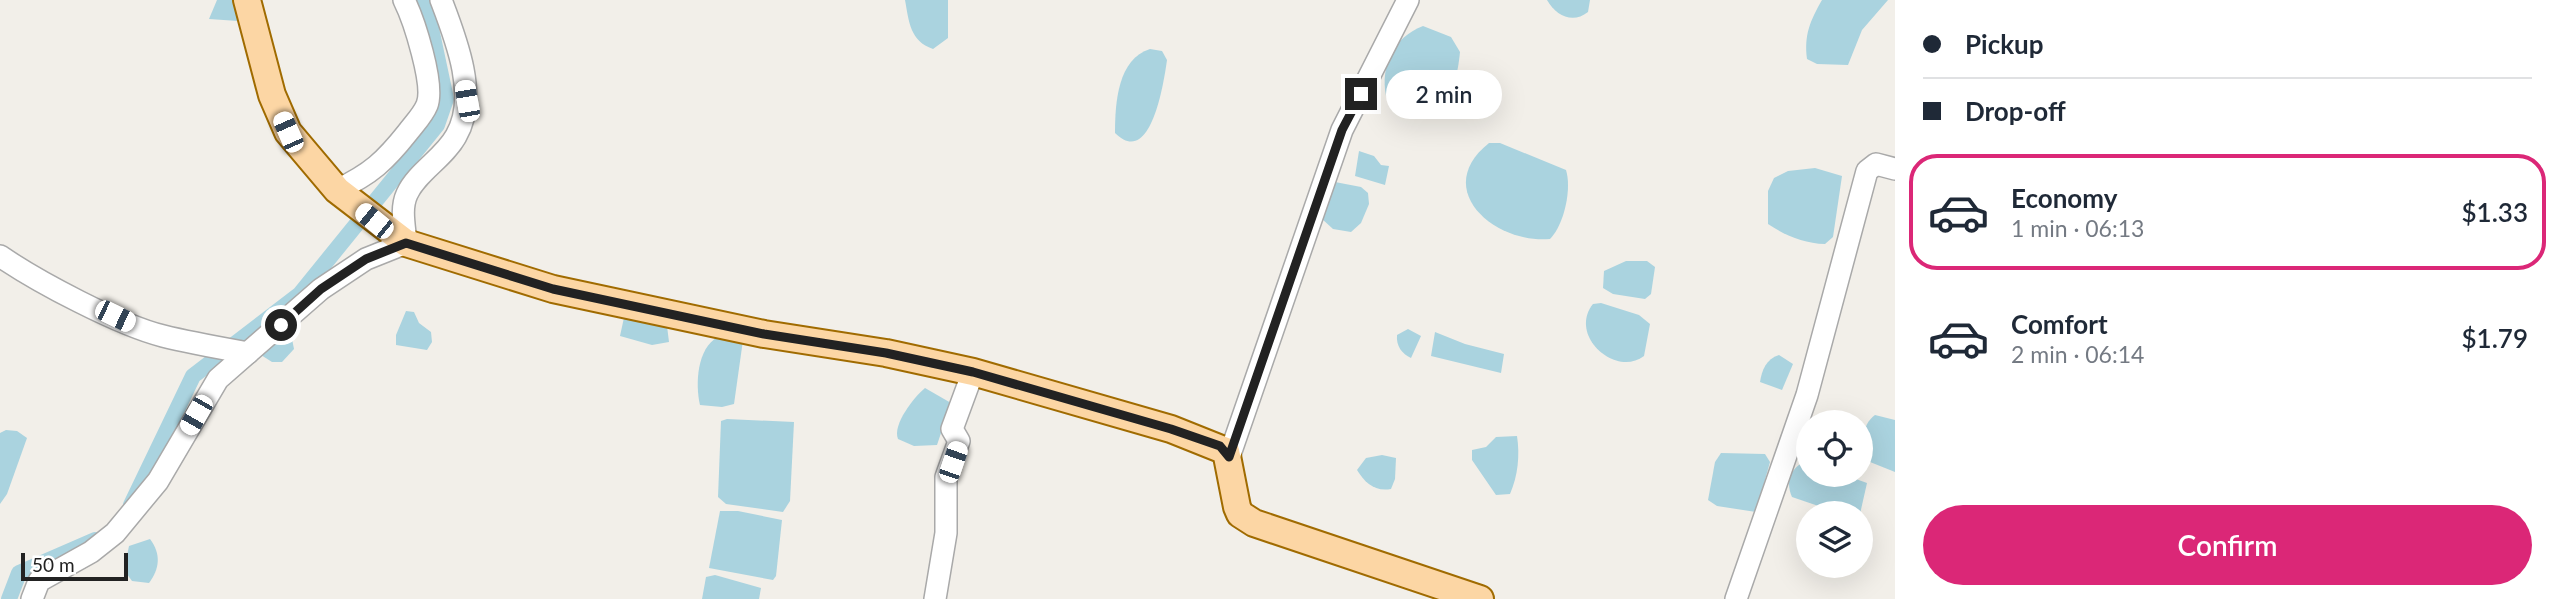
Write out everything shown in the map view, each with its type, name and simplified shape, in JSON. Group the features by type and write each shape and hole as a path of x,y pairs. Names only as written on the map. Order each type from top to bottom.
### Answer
{"main road":[{"path":"247,0 272,95 288,132 339,192 399,239 553,289 764,334 886,353 973,372 1171,429 1220,446 1229,457 1240,514 1254,523 1480,599"}],"street":[{"path":"339,192 369,175 385,160 427,105 429,95 424,67 413,18 404,0"},
{"path":"32,599 39,581 91,552 115,533 140,505 158,481 218,379 321,289 399,239 407,195 457,136 467,101 455,35 441,0"},
{"path":"1229,457 1342,130 1408,0"},
{"path":"1736,599 1807,395 1867,171 1876,164 1895,169"},
{"path":"0,256 21,271 138,328 248,354"},
{"path":"935,599 946,534 946,477 959,441 951,429 973,372"}],"water":[{"path":"217,0 238,0 238,21 209,19"},
{"path":"905,0 948,0 948,38 933,49 919,41 912,30"},
{"path":"1547,0 1590,0 1588,12 1571,18 1560,14"},
{"path":"1822,0 1888,0 1862,30 1848,65 1817,64 1807,59 1809,28"},
{"path":"1423,26 1451,37 1460,52 1448,97 1440,106 1430,110 1403,106 1386,96 1385,85 1387,63 1391,54 1404,37"},
{"path":"1150,49 1162,51 1167,60 1159,102 1146,131 1138,140 1127,141 1115,133 1120,83 1131,62"},
{"path":"1489,143 1500,143 1566,170 1566,206 1550,239 1509,233 1491,223 1477,210 1468,195 1466,178 1473,161"},
{"path":"1359,151 1374,156 1381,165 1389,166 1385,185 1355,176"},
{"path":"1815,168 1842,176 1833,237 1825,244 1795,238 1768,224 1768,191 1774,178 1788,171"},
{"path":"1335,182 1361,187 1368,193 1369,204 1361,223 1351,232 1333,229 1321,218"},
{"path":"1626,261 1647,261 1655,267 1651,294 1645,299 1613,294 1603,288 1604,271"},
{"path":"1601,303 1639,315 1650,324 1644,356 1620,362 1598,350 1586,328 1587,316 1593,304"},
{"path":"406,311 414,312 419,323 431,332 432,342 427,350 396,345 396,335"},
{"path":"625,313 667,326 669,342 652,345 620,336"},
{"path":"1408,329 1421,336 1411,358 1400,349 1397,339 1397,335"},
{"path":"1435,332 1465,344 1504,354 1501,373 1431,356"},
{"path":"291,334 294,349 282,362 272,362 261,355 283,335"},
{"path":"718,337 743,340 734,404 722,407 700,405 699,367 706,349"},
{"path":"1779,355 1793,364 1782,390 1760,382 1765,366"},
{"path":"925,388 951,403 937,445 914,446 898,439 898,426 910,404"},
{"path":"1873,417 1895,420 1895,472 1873,463"},
{"path":"721,421 794,422 790,501 783,512 726,504 718,497"},
{"path":"6,430 17,431 27,438 7,494 0,504 0,433"},
{"path":"1517,436 1518,465 1513,487 1510,494 1496,495 1472,460 1472,450 1486,447 1496,437"},
{"path":"1721,453 1765,454 1770,462 1756,512 1717,506 1708,500 1715,462"},
{"path":"1382,455 1396,458 1395,479 1391,489 1371,486 1357,470 1366,458"},
{"path":"1796,468 1796,487 1866,487 1863,501 1804,501 1792,497 1789,487"},
{"path":"720,511 738,511 782,520 776,576 773,580 709,568"},
{"path":"150,539 158,561 155,572 149,583 132,581 124,570 129,546"},
{"path":"715,575 761,588 759,599 702,599 706,577"}],"waterway":[{"path":"131,505 193,376 300,294 437,125 446,99 425,0"},
{"path":"9,599 19,573 95,540"}],"route":[{"path":"281,325 321,289 366,259 406,243 553,289 764,334 886,353 973,372 1171,429 1220,446 1229,457 1342,130 1361,94"}]}
